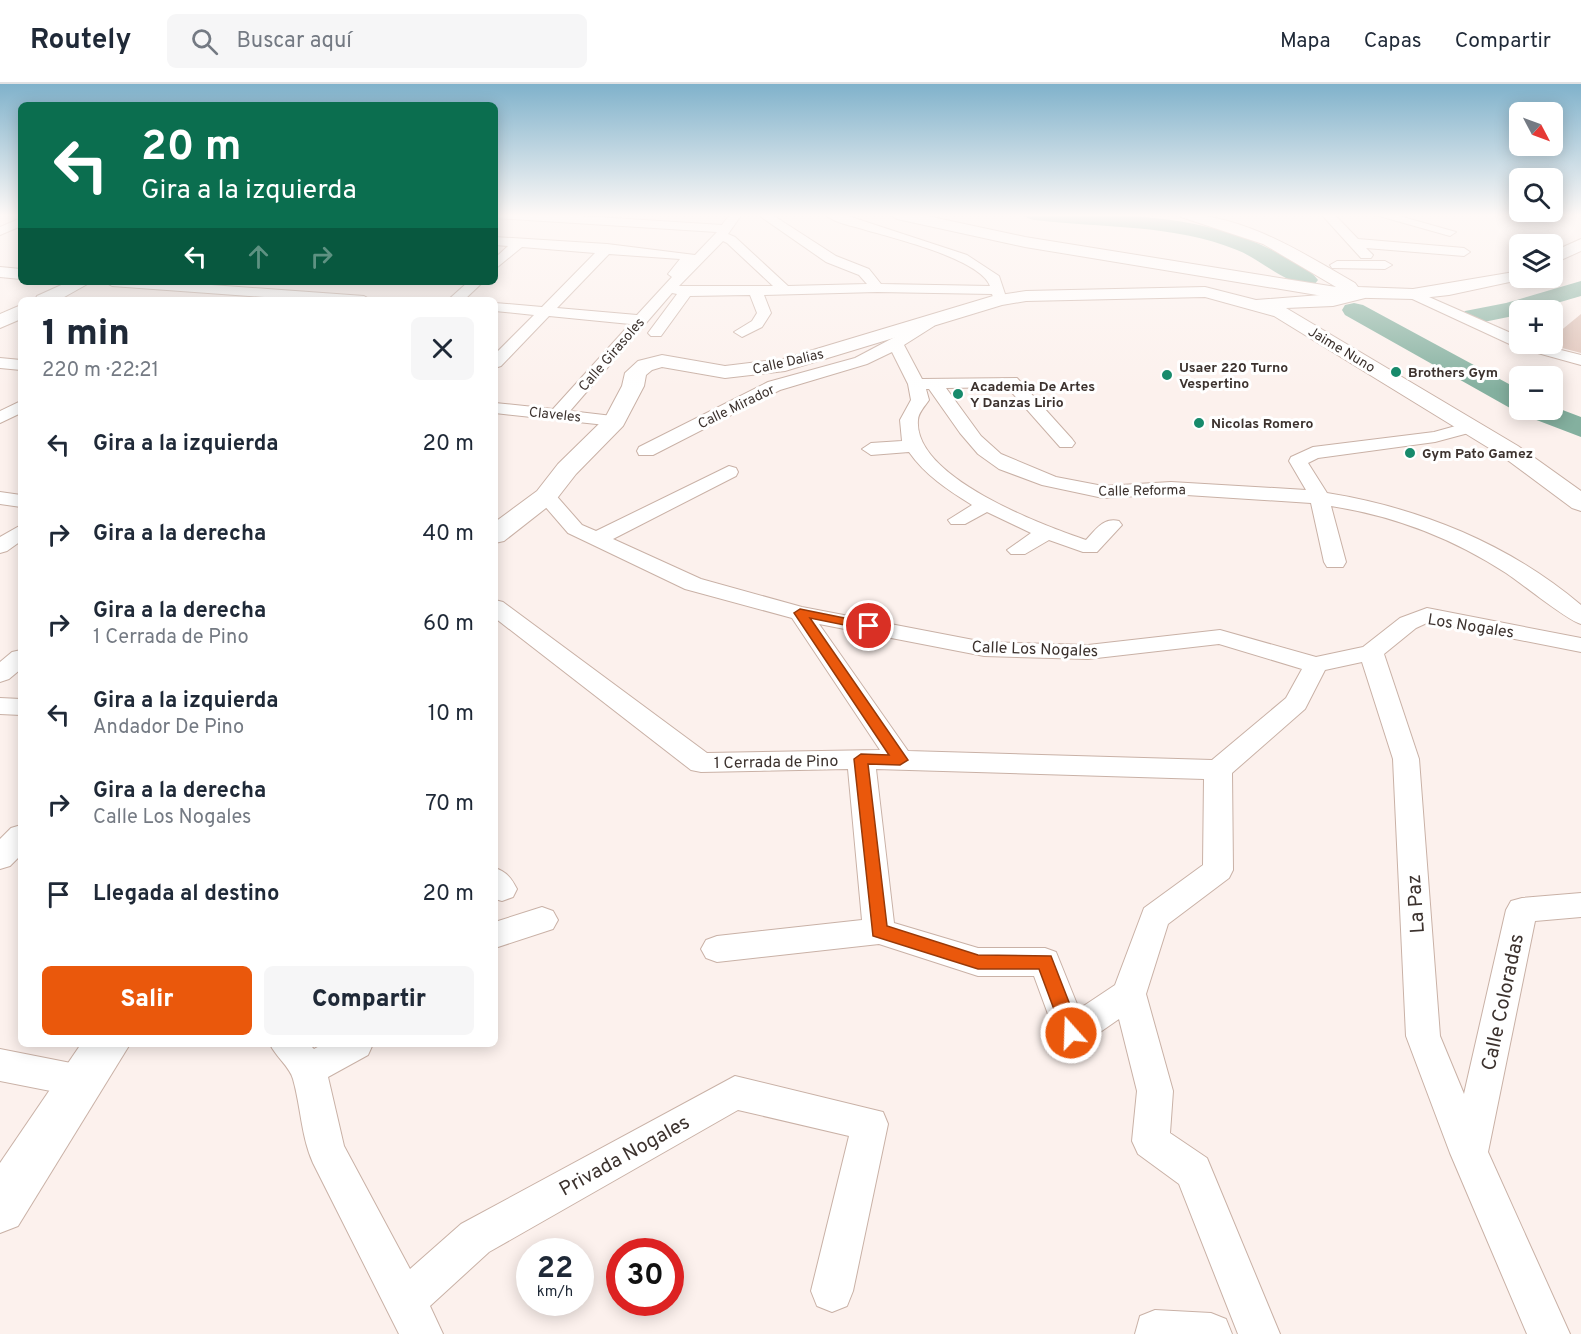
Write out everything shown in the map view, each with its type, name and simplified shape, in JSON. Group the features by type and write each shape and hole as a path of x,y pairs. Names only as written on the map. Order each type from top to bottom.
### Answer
{"street":[{"path":"498,360 549,311 585,272"},
{"path":"676,272 671,279 676,287"},
{"name":"Calle Girasoles","path":"558,414 640,320 689,272"},
{"path":"766,272 785,290"},
{"path":"864,272 878,288"},
{"path":"986,272 996,281 998,295"},
{"path":"1166,272 1205,292"},
{"path":"1210,272 1298,289 1413,294 1449,290 1509,278"},
{"path":"1323,272 1354,290"},
{"path":"1250,302 1299,303 1333,300 1354,290 1436,284 1494,272"},
{"path":"50,297 76,285"},
{"path":"140,285 257,297 275,285"},
{"path":"458,297 472,285"},
{"path":"141,297 159,287"},
{"path":"676,287 755,291 878,288 1026,296 1205,292"},
{"path":"656,333 676,287"},
{"path":"742,332 757,324 764,313 755,291"},
{"name":"Jaime Nuno","path":"1205,292 1281,312 1510,451 1581,503"},
{"path":"1413,294 1509,338"},
{"path":"896,344 929,323 998,295"},
{"path":"498,308 640,320"},
{"path":"0,322 18,313"},
{"name":"Calle Dalias","path":"615,421 633,386 636,373 645,364 662,361 725,372 750,371 785,365 929,323"},
{"name":"Calle Reforma","path":"896,344 925,384 976,442 1005,464 1043,478 1094,491 1162,488 1320,496 1383,508 1444,529 1510,565 1581,617"},
{"name":"Calle Mirador","path":"646,451 774,386 861,361 896,344"},
{"path":"1559,354 1581,360"},
{"path":"0,363 18,365"},
{"path":"1066,443 1011,382 925,384 920,400 908,421 912,446 937,475 1045,534 1090,548 1112,525"},
{"path":"0,418 18,408"},
{"name":"Claveles","path":"498,408 615,421"},
{"path":"498,533 546,496 567,469 615,421"},
{"path":"1335,562 1320,496 1298,461 1313,453 1435,437 1470,427"},
{"path":"871,449 912,446"},
{"path":"596,539 729,472"},
{"name":"Calle Los Nogales","path":"546,496 575,530 693,584 800,613 984,649 1088,652 1220,637 1316,665 1371,652"},
{"path":"0,498 18,501"},
{"path":"958,520 988,504"},
{"path":"0,547 18,533"},
{"path":"1018,550 1045,534"},
{"name":"1 Cerrada de Pino","path":"498,609 701,763 861,759 1218,770"},
{"path":"800,613 900,760"},
{"name":"Los Nogales","path":"1371,652 1408,623 1426,615 1581,645"},
{"name":"La Paz","path":"1371,652 1406,759 1423,1036 1469,1153 1549,1334"},
{"path":"0,675 18,660"},
{"path":"1259,1334 1193,1171 1151,1141 1155,1090 1128,994 1155,918 1218,870 1218,770 1296,703 1316,665"},
{"path":"0,705 18,707"},
{"path":"861,759 879,931"},
{"path":"0,858 18,839"},
{"name":"Calle Coloradas","path":"1469,1153 1521,910 1581,905"},
{"path":"498,934 542,920"},
{"path":"717,949 879,931 978,962 1045,962 1071,1033 1128,994"},
{"path":"0,1208 81,1080 106,1047"},
{"path":"342,1047 298,1056 326,1150 413,1318"},
{"path":"0,1065 81,1080"},
{"name":"Privada Nogales","path":"413,1318 475,1238 735,1093 870,1124 832,1291"},
{"path":"1155,1331 1210,1334"}],"shaded area":[{"path":"1581,314 1581,353 1563,348 1563,329"}],"waterway":[{"path":"1294,272 1306,280"},
{"path":"1474,316 1509,310 1581,288"},
{"path":"1354,310 1509,396"},
{"path":"1561,420 1581,428"}],"place":[{"name":"Brothers Gym","path":"1396,372"},
{"name":"Usaer 220 Turno Vespertino","path":"1167,375"},
{"name":"Academia De Artes Y Danzas Lirio","path":"958,394"},
{"name":"Nicolas Romero","path":"1199,423"},
{"name":"Gym Pato Gamez","path":"1410,453"}],"route":[{"path":"869,626 800,613 900,760 861,759 879,931 978,962 1045,962 1071,1033"}]}
